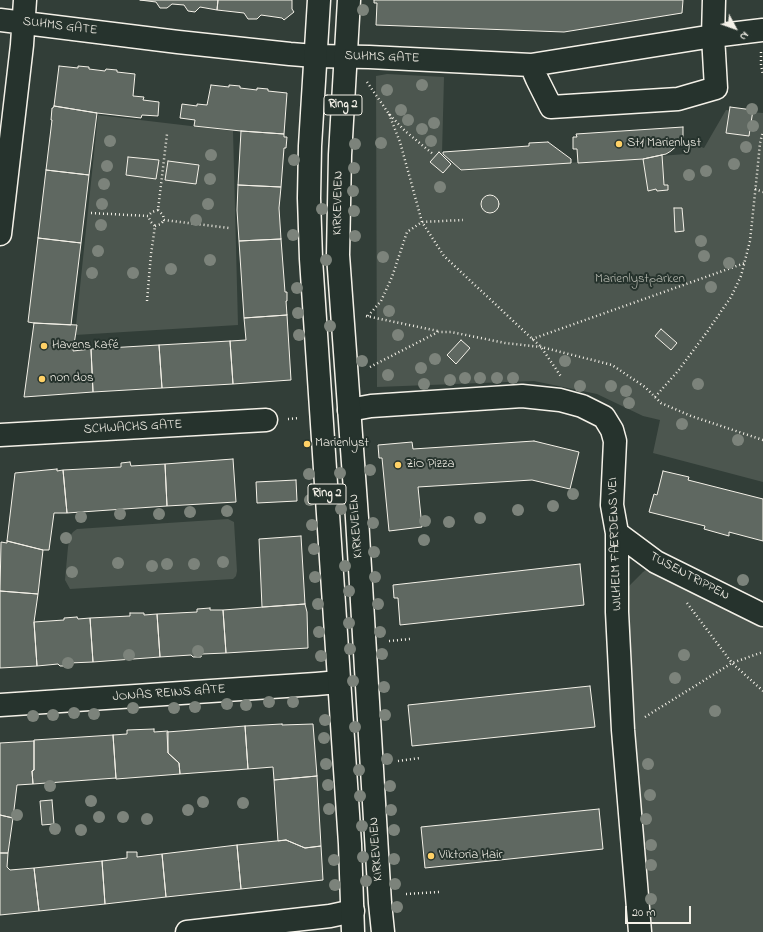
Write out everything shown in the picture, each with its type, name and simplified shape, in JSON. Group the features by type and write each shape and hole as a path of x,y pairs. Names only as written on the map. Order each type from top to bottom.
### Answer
{"street":[{"path":"0,234 26,0"},
{"name":"KIRKEVEIEN","path":"319,0 310,146 309,198 311,252 350,844 353,922"},
{"name":"KIRKEVEIEN","path":"349,0 340,155 338,255 357,518 383,932"},
{"path":"531,65 551,107 678,99 716,88 712,36 714,0"},
{"name":"SUHMS GATE","path":"0,20 178,42 315,56 346,56 531,65 712,36 762,40"},
{"name":"WILHELM FÆRDENS VEI","path":"349,410 371,406 522,396 560,400 582,406 604,417 612,430 615,442 612,505 617,534 617,612 623,730 640,932"},
{"name":"SCHWACHS GATE","path":"0,435 266,420"},
{"name":"TUSENTRIPPEN","path":"617,534 656,562 763,615"},
{"name":"JONAS REINS GATE","path":"0,705 339,682"},
{"path":"187,932 330,916 353,922"}],"path":[{"path":"762,40 761,65 763,75"},
{"path":"366,82 389,114 405,131 433,154"},
{"path":"389,114 400,142 422,222 444,256 541,348 582,406"},
{"path":"655,397 678,371 707,332 731,297 741,276 750,241 760,143 763,131"},
{"path":"158,210 166,134"},
{"path":"755,189 763,192"},
{"path":"90,213 148,216 152,212 158,210"},
{"path":"158,210 163,215 164,220"},
{"path":"148,216 155,226"},
{"path":"155,226 161,224 164,220"},
{"path":"164,220 229,228"},
{"path":"463,220 422,222 406,232 392,277 381,301 368,316 438,332 452,332 505,343 541,348 612,365 645,387 661,403 690,416 763,440"},
{"path":"147,301 155,226"},
{"path":"532,339 745,263"},
{"path":"370,367 438,332"},
{"path":"685,600 732,663 763,691"},
{"path":"389,640 410,639"},
{"path":"623,730 732,663 763,652"},
{"path":"398,761 420,758"},
{"path":"406,894 438,892"}],"green space":[{"name":"Marienlystparken","path":"387,74 444,77 442,154 461,171 686,154 685,141 704,148 726,110 763,113 763,482 653,453 660,420 643,416 597,394 534,381 377,387 376,76"},
{"path":"98,115 233,131 238,325 75,335"},
{"path":"228,519 234,522 237,571 236,576 233,579 70,589 65,580 70,536 77,529"},
{"path":"656,562 763,615 763,932 640,932 621,599 628,587"}],"building":[{"path":"140,0 218,0 217,10 200,7 195,12 188,11 184,5 172,4 167,8 160,8 156,2"},
{"path":"218,0 292,0 292,9 294,12 284,20 282,18 261,15 257,19 248,19 244,13 217,10"},
{"path":"374,0 683,0 682,13 564,32 376,25 377,3 374,3"},
{"path":"59,66 78,68 78,66 89,67 89,69 105,71 106,69 117,70 117,72 135,74 133,96 144,97 143,100 159,102 158,116 142,115 141,118 54,106"},
{"path":"211,85 229,87 229,85 240,86 240,88 257,90 257,88 268,89 268,91 287,93 284,134 194,126 195,120 180,118 182,104 197,106 197,104 207,105"},
{"path":"54,106 97,113 89,175 46,170 52,108"},
{"path":"730,107 753,110 749,136 726,133"},
{"path":"683,127 682,141 671,151 666,154 643,159 578,163 577,149 573,149 573,137 577,137 576,134"},
{"path":"241,131 284,134 284,137 287,137 286,148 284,148 281,187 238,185"},
{"path":"548,142 571,159 571,163 461,170 443,154 443,152 529,146 529,143"},
{"path":"439,152 451,164 443,173 430,162"},
{"path":"662,155 664,185 668,185 668,190 657,191 656,189 648,191 643,159"},
{"path":"128,157 159,160 156,179 126,175"},
{"path":"168,161 199,165 196,184 165,180"},
{"path":"46,170 89,175 81,243 38,238"},
{"path":"238,185 281,187 279,208 281,239 239,241 237,210"},
{"path":"490,195 496,198 499,204 496,210 490,213 484,210 481,204 484,198"},
{"path":"674,208 682,208 684,231 675,232"},
{"path":"38,238 81,243 71,325 28,322"},
{"path":"281,239 285,292 287,292 287,315 244,318 239,241"},
{"path":"287,315 291,380 233,384 230,341 246,340 244,318"},
{"path":"34,323 77,325 73,351 91,349 93,392 24,397"},
{"path":"661,329 677,343 671,350 655,336"},
{"path":"461,340 470,348 456,364 447,355"},
{"path":"230,341 233,384 162,388 159,345"},
{"path":"159,345 162,388 93,392 91,349"},
{"path":"534,441 579,452 570,489 532,480 418,487 422,527 389,531 382,458 379,458 378,445 412,442 413,449"},
{"path":"233,459 236,502 167,506 165,464"},
{"path":"130,462 131,466 165,464 167,506 67,513 63,470 121,467 121,463"},
{"path":"57,469 57,471 63,470 67,513 54,513 49,550 43,550 7,541 15,473"},
{"path":"663,471 689,477 688,480 763,499 763,541 729,532 729,536 704,529 705,526 649,512 654,494 657,495"},
{"path":"296,480 297,501 257,503 256,482"},
{"path":"301,536 305,604 262,607 259,539"},
{"path":"7,541 43,550 38,594 0,591 1,542 7,543"},
{"path":"580,564 584,605 400,625 398,598 394,598 393,585"},
{"path":"0,591 38,594 34,622 37,666 0,668"},
{"path":"305,604 307,612 308,648 226,653 223,610"},
{"path":"210,608 210,610 223,610 226,653 202,654 201,657 193,657 191,655 160,657 157,614 197,612 197,609"},
{"path":"130,613 144,613 144,615 157,614 160,657 93,662 90,618 130,616"},
{"path":"77,617 78,619 90,618 93,662 69,663 68,666 60,666 58,664 37,666 34,622 64,620 64,618"},
{"path":"590,686 595,727 412,746 408,705"},
{"path":"313,724 317,776 274,780 273,767 248,769 245,726"},
{"path":"245,726 248,769 180,774 179,763 168,753 167,732"},
{"path":"154,729 154,732 168,731 168,753 179,763 180,774 116,779 113,735 127,734 127,730"},
{"path":"113,735 116,778 33,784 32,771 34,770 34,740"},
{"path":"34,741 34,770 32,771 33,784 17,785 13,818 0,815 0,743"},
{"path":"317,776 321,846 305,848 286,840 278,841 274,780"},
{"path":"52,800 54,824 42,825 40,801"},
{"path":"599,809 603,849 425,868 421,827"},
{"path":"0,815 13,818 8,853 0,853"},
{"path":"286,840 305,848 321,846 323,880 241,889 237,845"},
{"path":"237,845 241,889 166,897 162,854"},
{"path":"127,852 137,852 137,857 162,854 166,897 105,904 102,861 127,858"},
{"path":"0,853 8,853 7,867 10,870 34,868 39,911 0,915"},
{"path":"102,861 105,904 39,911 34,868"}],"place":[{"name":"St1 Marienlyst","path":"619,144"},
{"name":"Havens Kafé","path":"44,346"},
{"name":"non dos","path":"42,379"},
{"name":"Marienlyst","path":"307,444"},
{"name":"ZiO Pizza","path":"398,465"},
{"name":"Viktoria Hair","path":"431,856"}]}
